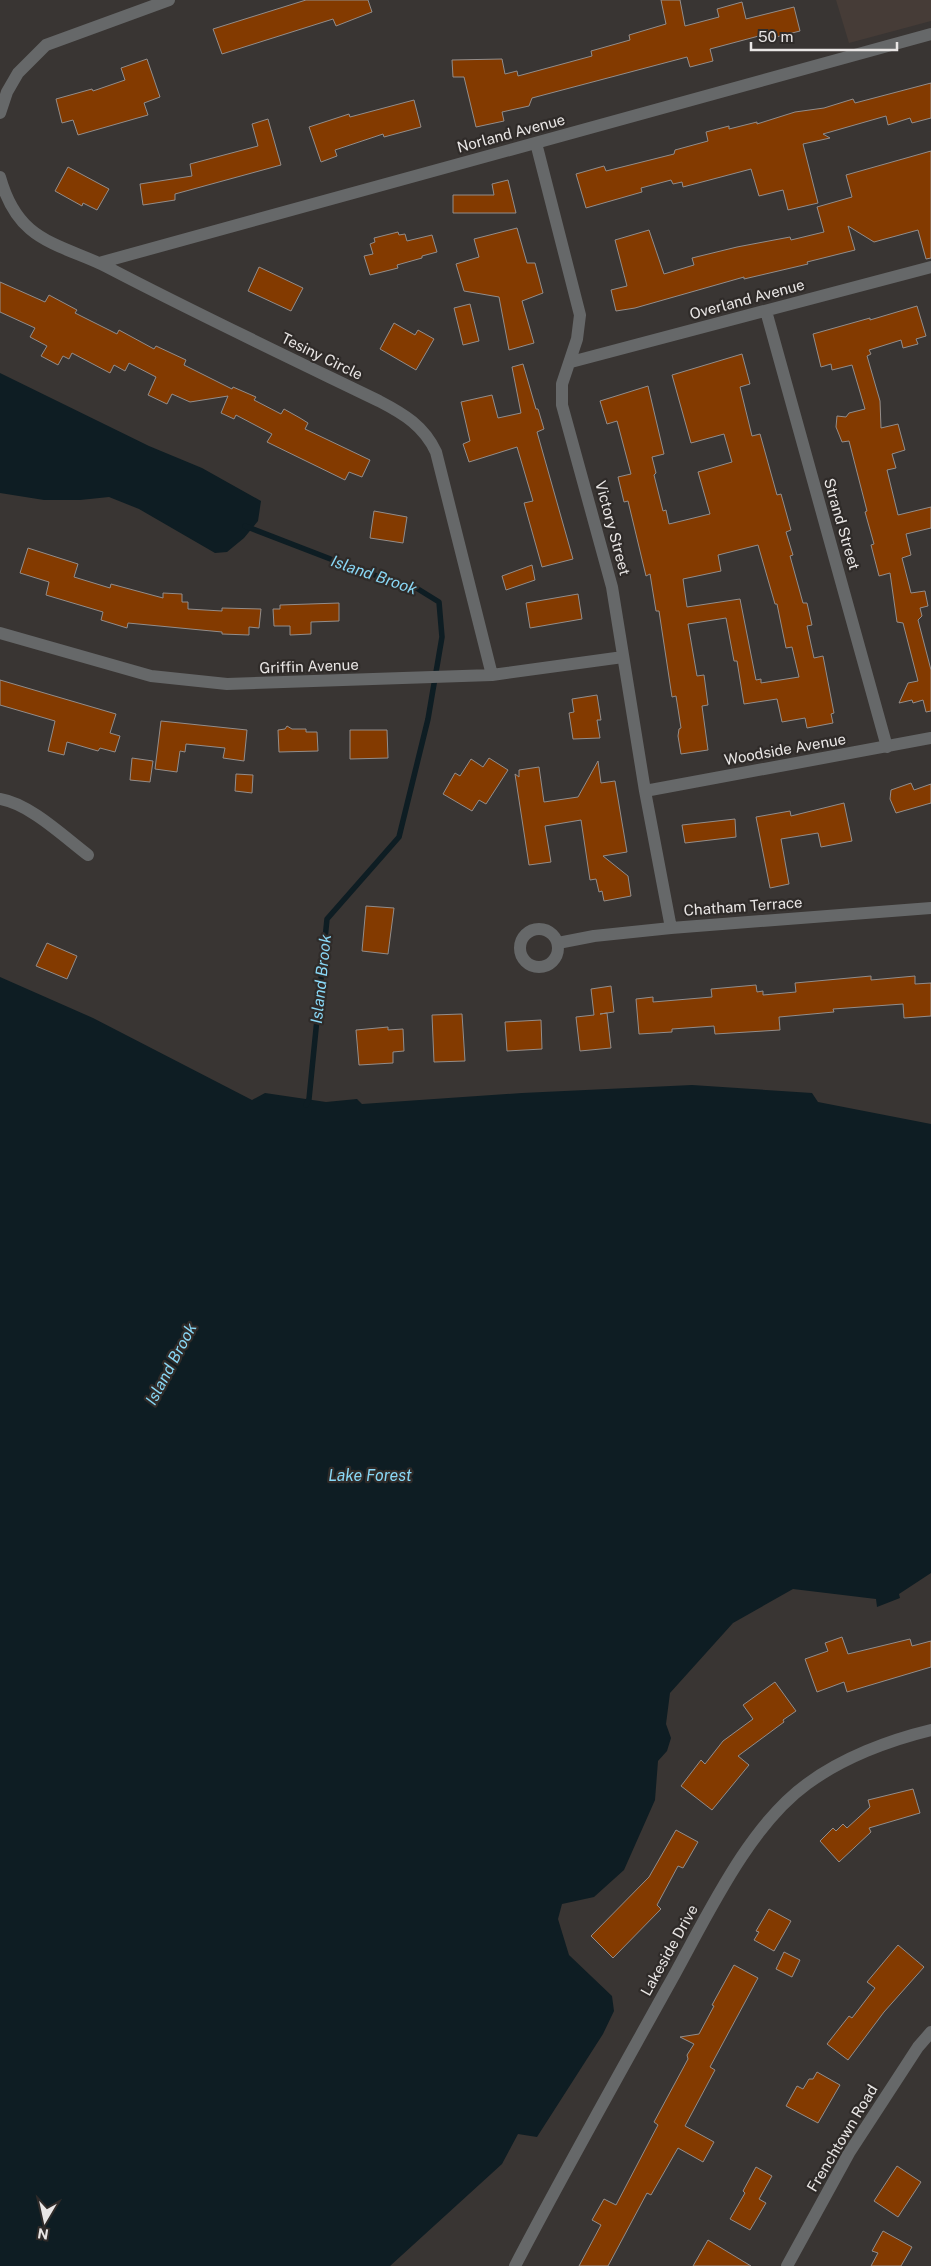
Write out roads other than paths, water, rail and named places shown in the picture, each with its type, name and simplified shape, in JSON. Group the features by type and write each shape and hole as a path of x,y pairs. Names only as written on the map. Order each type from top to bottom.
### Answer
{"street":[{"path":"0,113 7,92 18,73 46,46 169,0"},
{"name":"Norland Avenue","path":"99,263 931,34"},
{"name":"Victory Street","path":"536,143 580,315 577,339 571,362 562,384 562,405 612,587 645,791 671,928"},
{"name":"Tesiny Circle","path":"0,177 3,189 16,212 29,228 46,239 99,263 172,301 379,401 400,412 419,426 436,452 492,675"},
{"name":"Overland Avenue","path":"571,362 931,267"},
{"name":"Strand Street","path":"766,310 887,747"},
{"name":"Griffin Avenue","path":"0,633 151,676 217,683 492,675 623,656"},
{"name":"Woodside Avenue","path":"645,791 931,738"},
{"path":"0,799 12,801 20,806 88,855"},
{"name":"Chatham Terrace","path":"558,943 594,936 671,928 931,908"},
{"name":"Lakeside Drive","path":"515,2266 568,2164 717,1898 759,1832 777,1811 806,1784 834,1766 893,1741 931,1730"},
{"name":"Frenchtown Road","path":"788,2266 849,2153 918,2047 931,2032"}],"water":[{"path":"0,373 149,446 202,468 261,501 258,521 244,538 227,552 215,553 139,509 109,497 80,500 44,500 0,493"},
{"name":"Lake Forest","path":"0,977 93,1018 252,1100 265,1093 326,1102 357,1099 362,1104 522,1093 692,1085 812,1093 818,1102 931,1124 931,1573 899,1594 900,1598 877,1607 876,1599 793,1589 733,1623 670,1693 666,1724 671,1738 667,1751 658,1761 655,1800 624,1870 594,1897 562,1904 558,1919 569,1955 612,1996 614,2011 603,2034 537,2137 518,2134 502,2164 390,2266 0,2266"}],"waterway":[{"name":"Island Brook","path":"245,526 359,570 418,589 439,602 442,637 428,719 399,837 327,919 309,1099 306,1105"}]}
